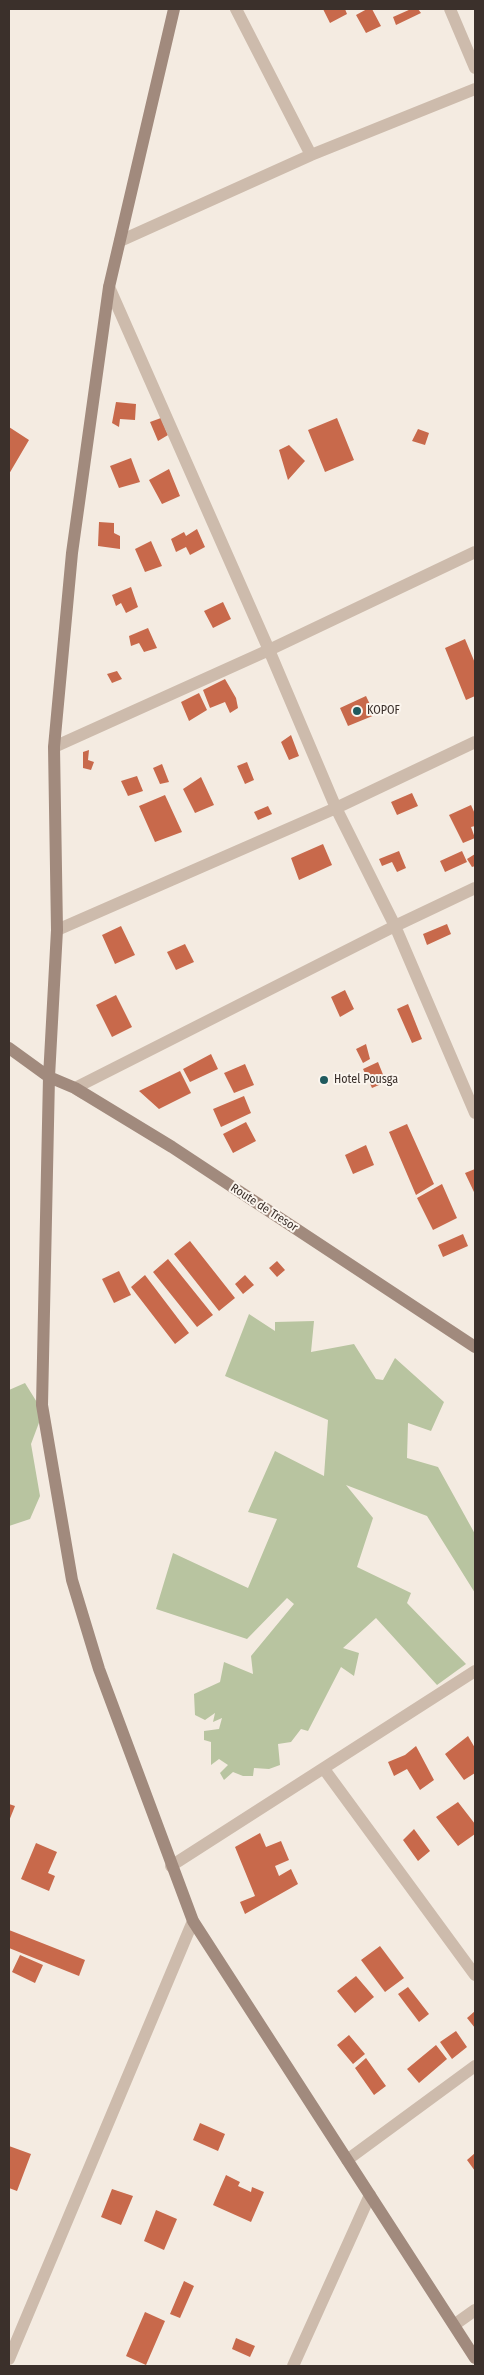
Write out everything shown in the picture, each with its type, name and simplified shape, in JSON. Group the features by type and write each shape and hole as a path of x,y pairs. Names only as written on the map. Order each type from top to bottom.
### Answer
{"street":[{"path":"174,9 109,287 72,553 54,747 57,930 49,1077 42,1405 72,1580 99,1669 192,1921 475,2358"},
{"path":"236,9 310,155"},
{"path":"450,9 475,68"},
{"path":"120,241 310,155 475,90"},
{"path":"109,287 269,650 336,808 394,926 475,1113"},
{"path":"54,747 269,650 475,552"},
{"path":"57,930 336,808 475,742"},
{"path":"475,888 394,926 75,1088 475,1352"},
{"name":"Route de Tresor","path":"9,1048 49,1077 75,1088 172,1147 475,1347"},
{"path":"171,1866 475,1672"},
{"path":"324,1769 475,1975"},
{"path":"9,2358 192,1921"},
{"path":"347,2160 475,2066"},
{"path":"293,2366 370,2195"},
{"path":"454,2326 475,2310"}],"green space":[{"path":"249,1314 275,1331 275,1322 314,1321 311,1352 354,1344 376,1379 383,1380 395,1358 444,1402 431,1431 408,1423 407,1458 438,1467 475,1534 475,1593 427,1516 346,1485 373,1518 357,1567 411,1593 407,1603 466,1664 437,1685 376,1618 343,1648 359,1653 354,1676 341,1667 308,1731 301,1729 291,1742 278,1744 280,1765 269,1769 254,1768 253,1776 243,1776 233,1772 224,1780 220,1773 228,1765 219,1759 211,1765 211,1742 204,1740 204,1731 219,1729 222,1718 213,1722 215,1713 205,1720 195,1715 194,1694 220,1682 224,1662 253,1674 251,1656 294,1604 287,1598 247,1639 156,1609 173,1553 248,1588 277,1519 248,1512 275,1451 324,1476 328,1420 225,1376"},
{"path":"25,1383 43,1412 31,1444 40,1496 30,1519 9,1526 9,1390"}],"building":[{"path":"323,9 345,9 347,14 330,23"},
{"path":"367,9 372,9 381,26 366,33 356,15"},
{"path":"411,9 418,9 421,13 396,25 393,17"},
{"path":"116,402 136,404 135,420 120,419 119,427 112,423"},
{"path":"161,418 168,435 158,441 150,422"},
{"path":"337,418 354,460 325,472 308,430"},
{"path":"9,427 29,440 9,474"},
{"path":"418,429 429,433 425,445 412,441"},
{"path":"289,445 305,461 288,480 279,450"},
{"path":"131,458 140,482 119,488 110,466"},
{"path":"169,469 180,496 162,504 149,480"},
{"path":"99,522 114,523 114,533 120,536 120,549 98,546"},
{"path":"197,529 205,547 190,555 186,547 176,552 171,539 184,532 186,536"},
{"path":"151,541 162,566 145,572 135,549"},
{"path":"131,587 138,607 126,613 121,603 116,606 112,595"},
{"path":"223,602 231,619 213,628 204,611"},
{"path":"148,628 157,648 144,652 139,643 131,646 129,636"},
{"path":"465,639 475,663 475,696 466,700 445,648"},
{"path":"117,671 122,679 112,683 107,674"},
{"path":"225,679 236,698 238,708 230,713 225,702 210,708 203,690"},
{"path":"199,693 207,710 189,721 181,702"},
{"name":"KOPOF","path":"366,696 375,715 348,726 340,708"},
{"path":"291,735 299,756 289,760 281,742"},
{"path":"89,750 88,760 94,762 91,770 83,768 83,752"},
{"path":"247,762 254,780 245,784 237,766"},
{"path":"162,764 169,782 160,784 153,768"},
{"path":"137,776 143,791 128,796 121,781"},
{"path":"201,777 214,805 195,813 183,789"},
{"path":"412,793 418,806 397,815 391,802"},
{"path":"165,795 182,832 155,842 139,806"},
{"path":"471,805 475,814 475,826 471,827 475,838 463,843 449,815"},
{"path":"268,806 272,814 258,820 254,812"},
{"path":"323,844 332,865 299,880 291,858"},
{"path":"399,851 406,868 397,872 392,862 382,866 379,859"},
{"path":"462,851 467,862 445,872 440,861"},
{"path":"475,854 475,866 472,867 467,859"},
{"path":"447,924 451,934 427,945 423,934"},
{"path":"121,926 135,955 115,964 102,935"},
{"path":"185,944 194,962 176,970 167,952"},
{"path":"345,990 354,1009 340,1017 331,997"},
{"path":"116,995 132,1027 112,1037 96,1005"},
{"path":"408,1004 422,1039 412,1043 397,1009"},
{"path":"366,1044 370,1059 363,1063 356,1049"},
{"path":"211,1054 218,1069 190,1082 183,1069"},
{"path":"378,1062 386,1082 372,1088 363,1069"},
{"path":"245,1064 254,1085 234,1093 224,1073"},
{"path":"180,1071 191,1093 159,1109 139,1091"},
{"path":"244,1096 251,1113 221,1127 213,1109"},
{"path":"246,1122 256,1141 233,1153 223,1134"},
{"path":"407,1124 434,1184 416,1195 389,1132"},
{"path":"366,1145 374,1165 353,1174 345,1155"},
{"path":"475,1169 475,1192 474,1192 465,1173"},
{"path":"442,1184 457,1218 433,1230 417,1198"},
{"path":"463,1234 468,1246 443,1257 438,1245"},
{"path":"190,1241 235,1298 219,1311 174,1254"},
{"path":"168,1259 213,1315 197,1327 153,1272"},
{"path":"277,1261 285,1270 277,1277 269,1268"},
{"path":"119,1271 131,1295 114,1303 102,1279"},
{"path":"145,1275 189,1333 175,1344 131,1287"},
{"path":"245,1275 254,1285 243,1294 235,1284"},
{"path":"468,1736 475,1748 475,1773 464,1780 445,1754"},
{"path":"416,1746 434,1780 420,1790 407,1769 394,1776 388,1762 405,1755"},
{"path":"458,1802 475,1824 475,1834 458,1846 436,1817"},
{"path":"9,1804 15,1806 9,1821"},
{"path":"414,1829 430,1851 418,1861 403,1840"},
{"path":"260,1833 266,1847 281,1841 289,1860 275,1866 279,1876 291,1869 298,1884 245,1914 240,1902 255,1896 235,1847"},
{"path":"36,1843 57,1852 48,1873 55,1876 49,1891 21,1879"},
{"path":"9,1930 85,1960 79,1976 9,1948"},
{"path":"380,1946 404,1978 385,1992 361,1960"},
{"path":"20,1955 43,1965 35,1983 12,1972"},
{"path":"356,1976 374,1997 355,2013 337,1991"},
{"path":"408,1987 429,2014 419,2022 398,1994"},
{"path":"475,2011 475,2028 467,2018"},
{"path":"456,2031 467,2047 452,2059 440,2042"},
{"path":"349,2035 365,2054 353,2064 337,2045"},
{"path":"436,2045 447,2059 419,2083 407,2069"},
{"path":"366,2058 386,2086 374,2095 355,2068"},
{"path":"200,2123 225,2134 218,2151 193,2140"},
{"path":"9,2146 31,2154 17,2191 9,2188"},
{"path":"475,2153 475,2171 467,2160"},
{"path":"226,2175 240,2182 238,2186 251,2192 252,2187 264,2192 251,2222 213,2205"},
{"path":"112,2189 133,2196 121,2225 101,2217"},
{"path":"156,2210 177,2219 164,2250 144,2241"},
{"path":"184,2281 194,2286 180,2318 170,2314"},
{"path":"145,2312 165,2321 146,2365 126,2356"},
{"path":"236,2338 255,2346 250,2357 232,2349"}],"place":[{"name":"KOPOF","path":"357,711"},
{"name":"Hotel Pousga","path":"324,1080"}]}
